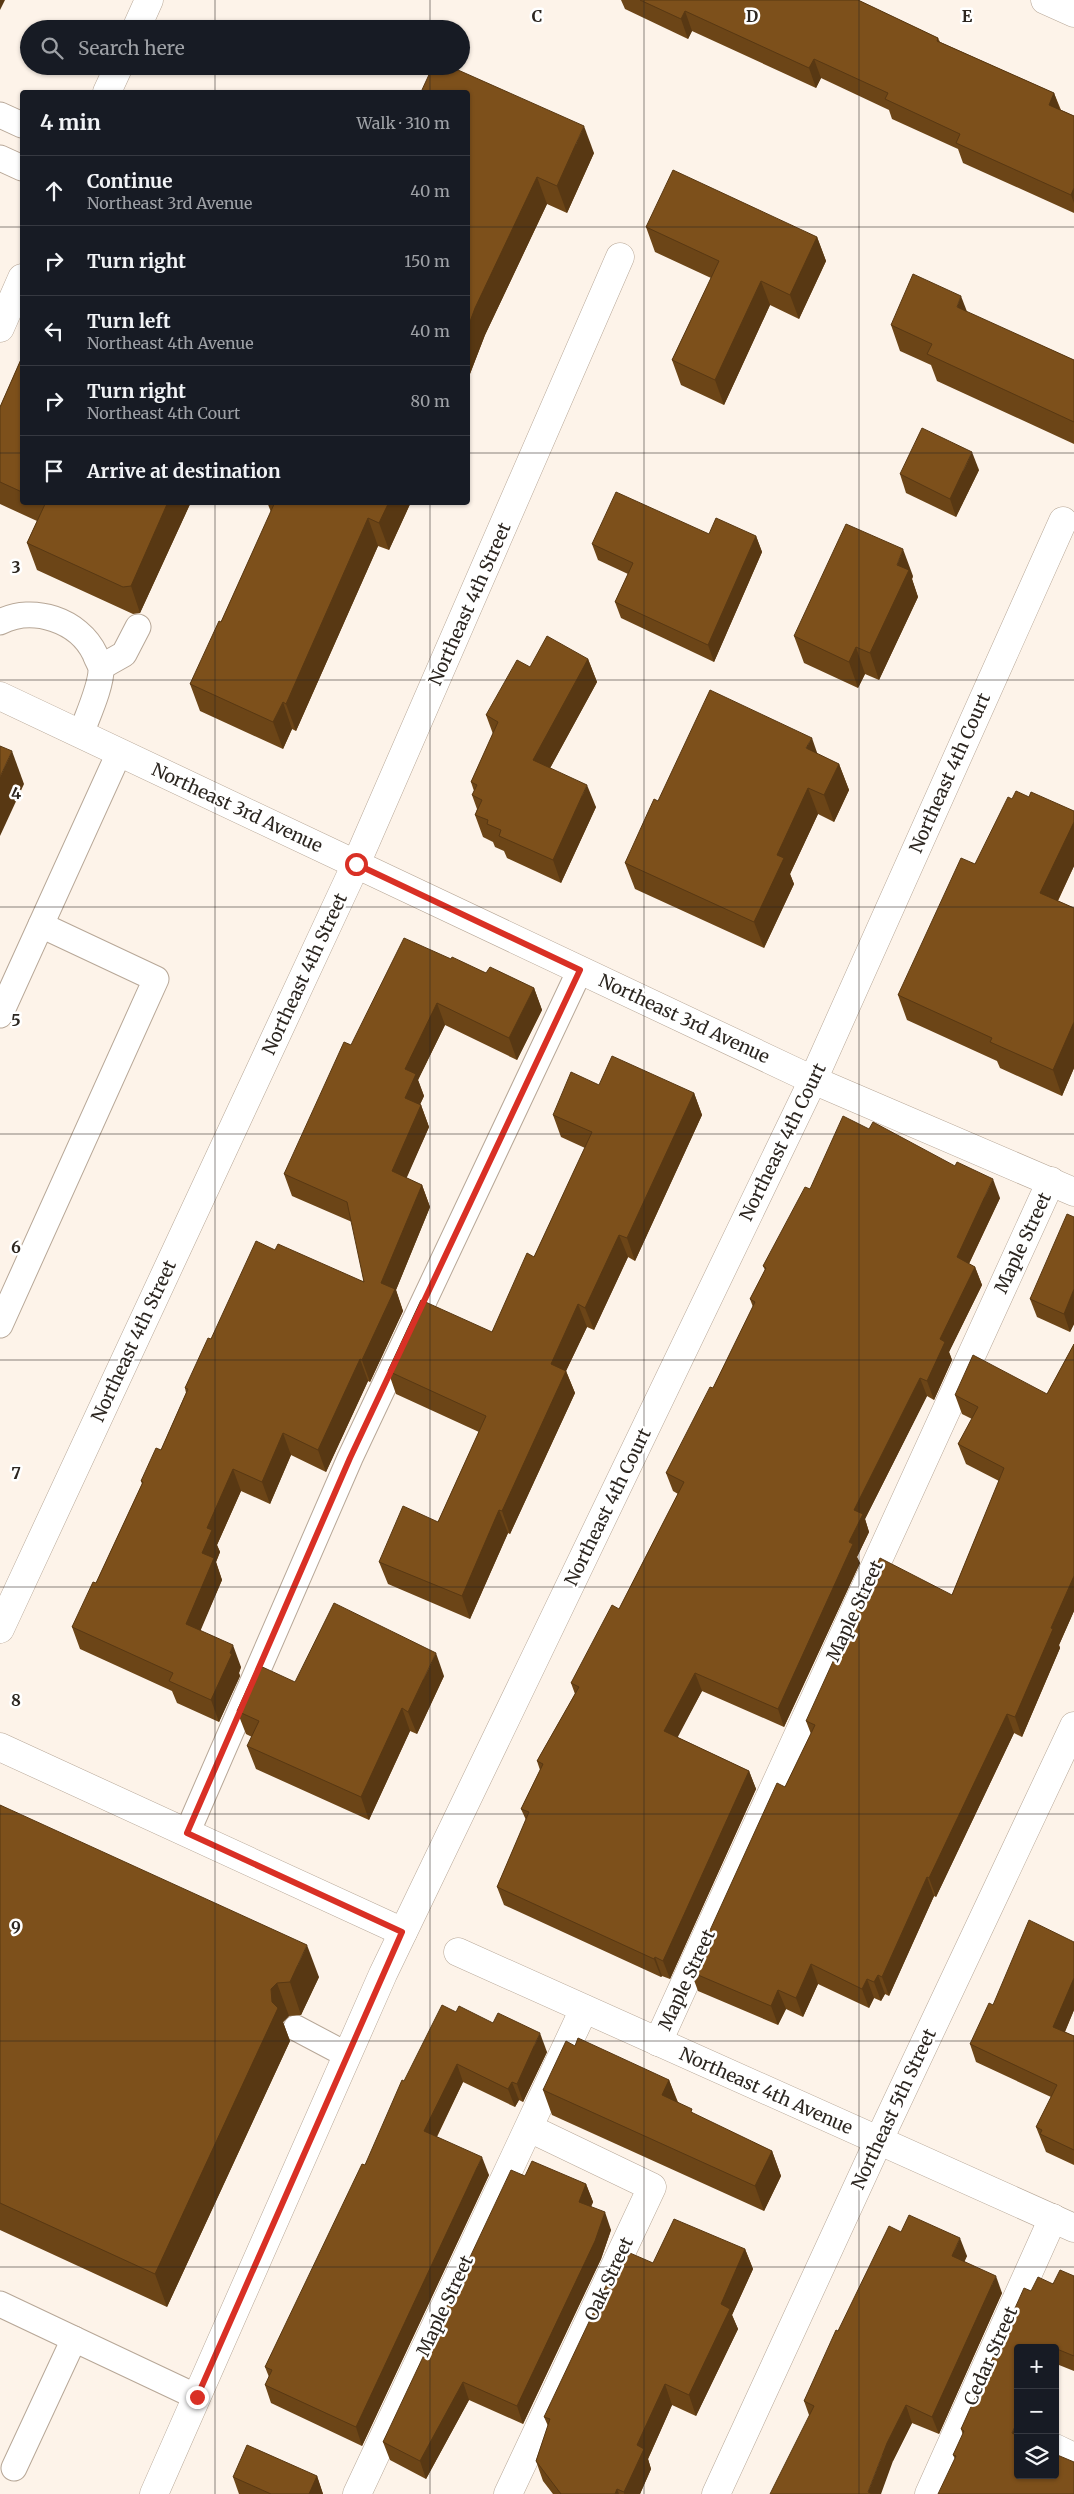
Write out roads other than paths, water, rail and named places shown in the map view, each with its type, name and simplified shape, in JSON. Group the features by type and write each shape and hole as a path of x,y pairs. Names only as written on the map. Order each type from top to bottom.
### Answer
{"street":[{"path":"140,20 149,0"},
{"path":"1045,0 1074,13"},
{"path":"108,90 115,75"},
{"name":"Northeast 4th Street","path":"0,1629 356,864 620,257"},
{"path":"0,328 20,283"},
{"name":"Northeast 4th Court","path":"154,2494 402,1932 813,1080 1063,521"},
{"name":"Northeast 3rd Avenue","path":"0,696 813,1080 1062,1187"},
{"name":"Maple Street","path":"658,2042 1062,1187"},
{"name":"Northeast 5th Street","path":"716,2494 878,2142 1074,1726"},
{"path":"0,1747 402,1932"},
{"name":"Northeast 4th Avenue","path":"458,1952 878,2142 1063,2223"},
{"name":"Maple Street","path":"357,2494 584,2009"},
{"name":"Oak Street","path":"508,2494 652,2187 529,2128"},
{"name":"Cedar Street","path":"929,2494 1063,2223"},
{"path":"1059,2450 1074,2457"}],"lane":[{"path":"0,115 20,124"},
{"path":"0,158 20,167"},
{"path":"0,622 11,616 42,615 68,625 89,642 101,667 96,690 81,734"},
{"path":"101,667 124,654 138,627"},
{"path":"0,1015 119,753"},
{"path":"0,1325 156,979 41,925"},
{"path":"187,1833 350,1458 580,970"},
{"path":"296,2028 347,2055"},
{"path":"0,2304 197,2397"},
{"path":"14,2468 74,2339"}]}
